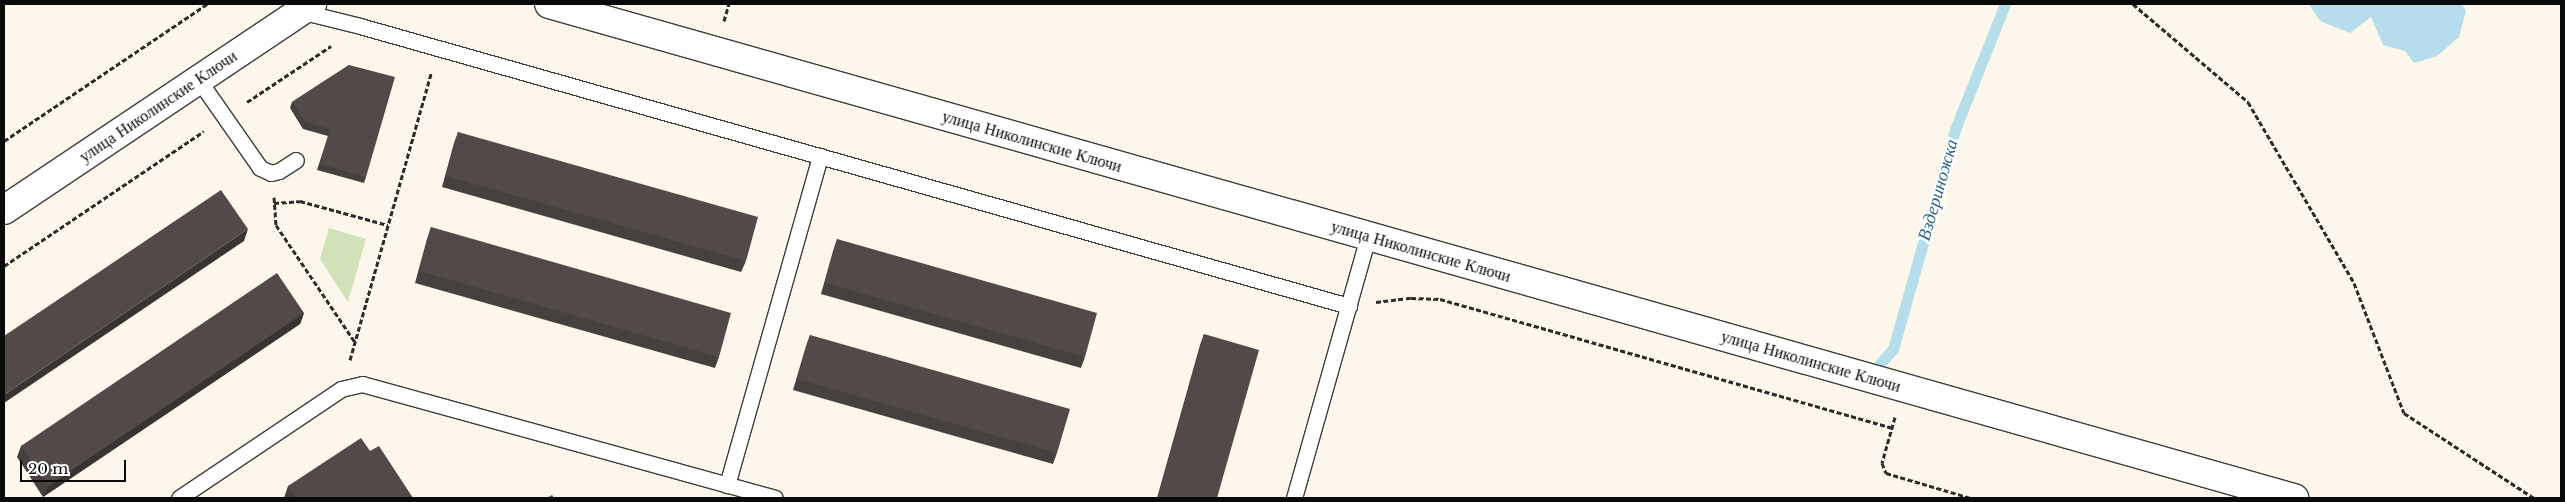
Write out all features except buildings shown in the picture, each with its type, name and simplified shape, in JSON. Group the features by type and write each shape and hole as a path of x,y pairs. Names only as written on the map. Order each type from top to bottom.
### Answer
{"street":[{"name":"улица Николинские Ключи","path":"549,4 2294,498"},
{"name":"улица Николинские Ключи","path":"4,210 305,7"}],"lane":[{"path":"305,7 360,26 1349,306"},
{"path":"198,79 260,168 271,173 279,171 296,160"},
{"path":"727,485 820,156"},
{"path":"1294,498 1368,236"},
{"path":"179,498 341,389 362,384 775,498"}],"path":[{"path":"4,141 207,4"},
{"path":"2133,4 2248,102 2354,282 2404,413 2534,498"},
{"path":"4,266 360,26"},
{"path":"388,226 300,200 274,203 276,226 355,342 380,252 388,226 438,48"},
{"path":"1349,306 1411,298 1440,300 1892,428"},
{"path":"1903,388 1882,463 1886,473 1971,498"}],"green space":[{"path":"329,228 366,239 348,302 320,259"}],"water":[{"path":"2309,4 2462,4 2466,11 2459,37 2437,56 2414,63 2405,51 2383,45 2371,17 2350,33 2320,21"}],"waterway":[{"name":"Вздериножка","path":"1871,374 1893,349 1956,127 2005,4"}]}
